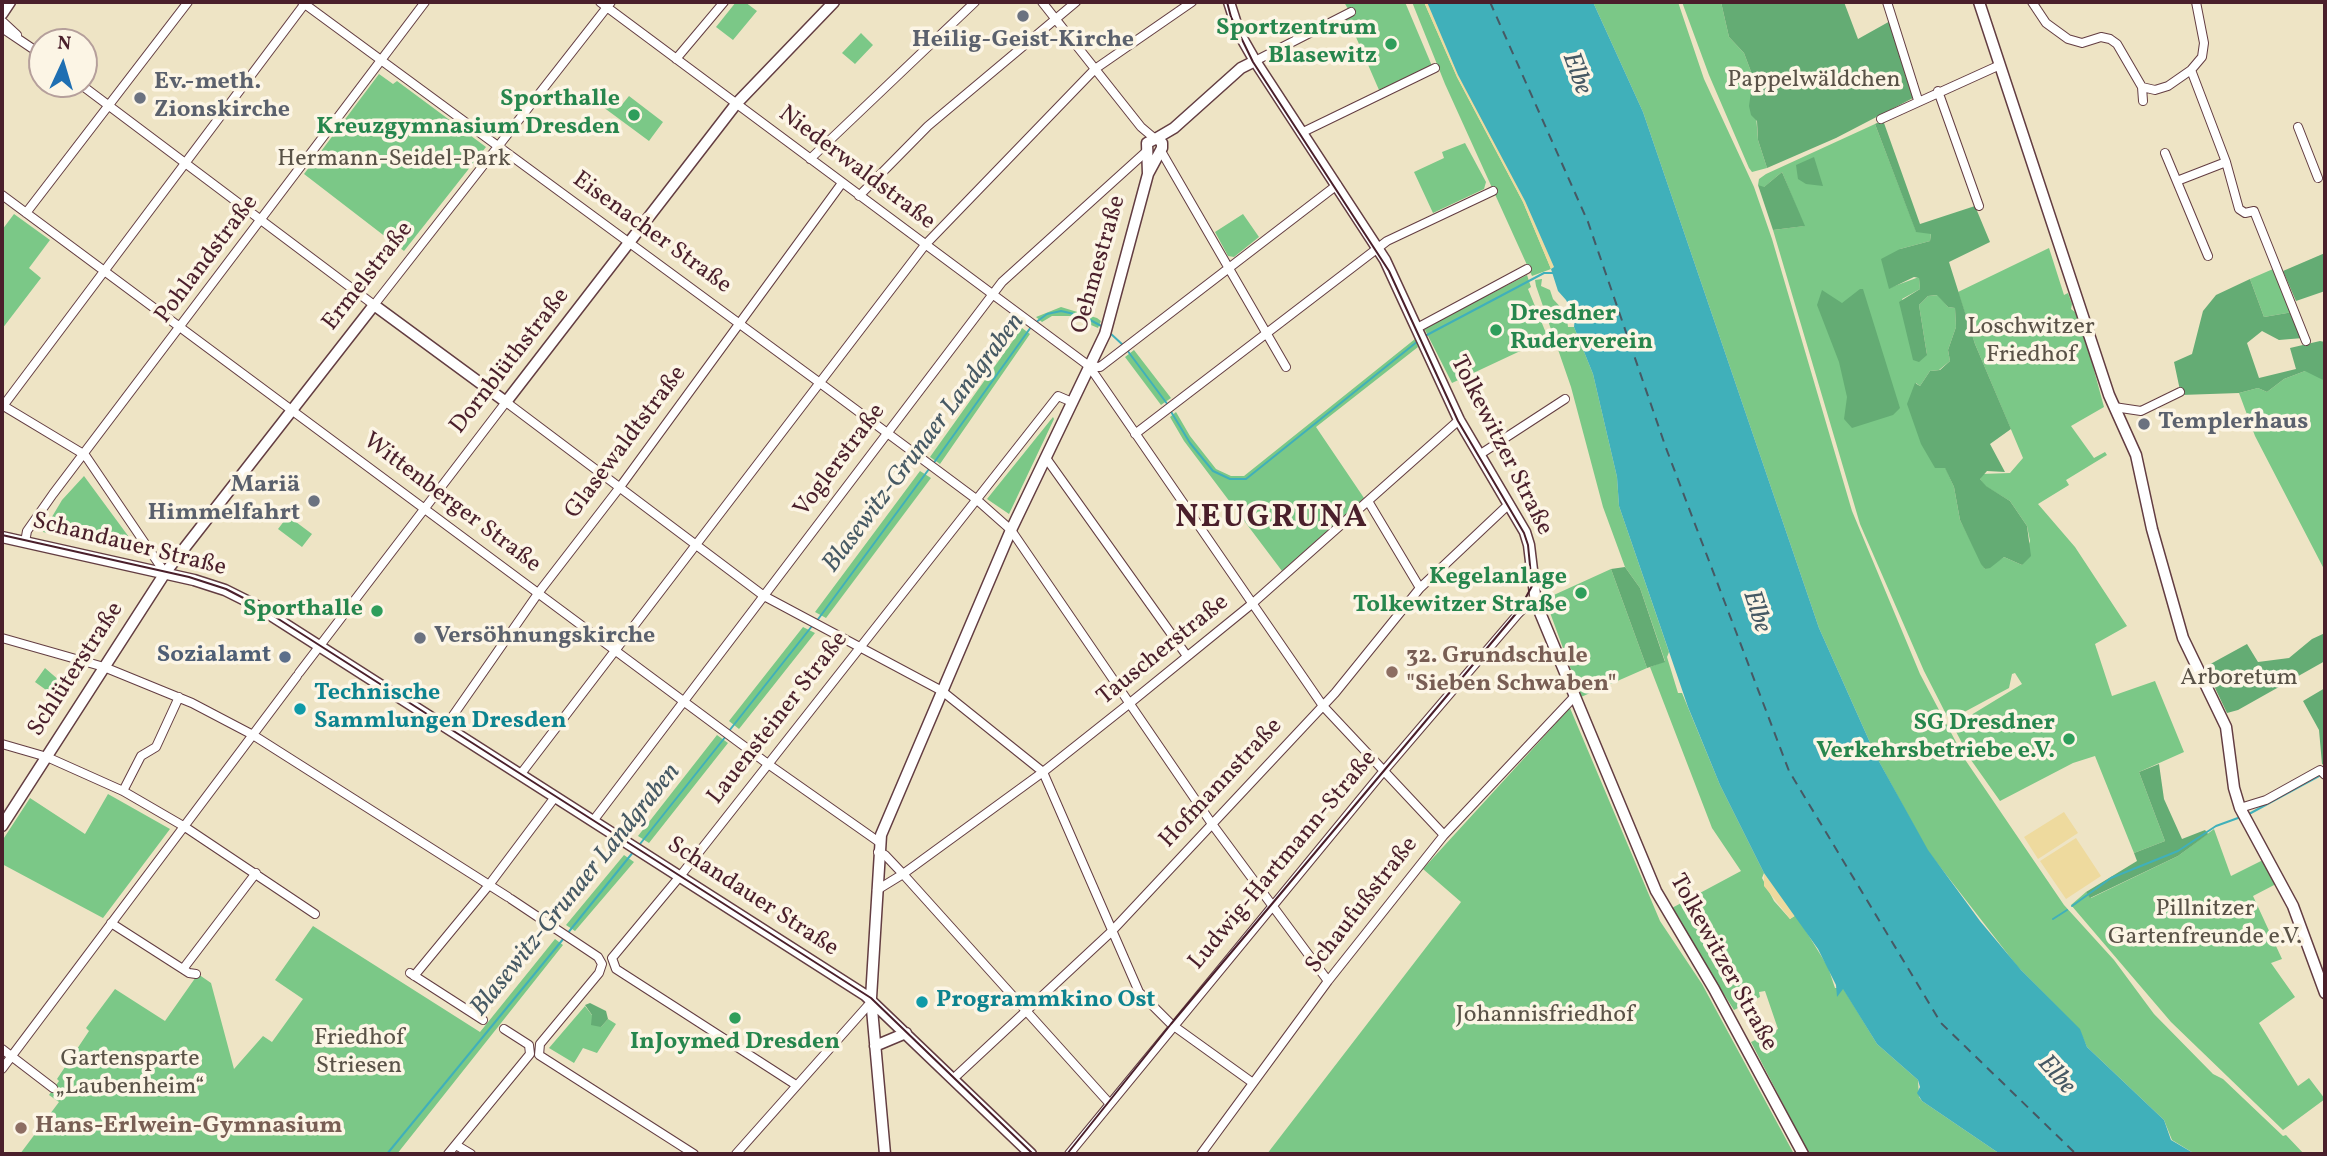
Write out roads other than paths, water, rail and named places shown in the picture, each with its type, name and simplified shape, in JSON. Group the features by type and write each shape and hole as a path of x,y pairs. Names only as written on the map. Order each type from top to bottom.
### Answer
{"main road":[{"path":"2,20 10,2"},
{"name":"Dornblüthstraße","path":"506,401 736,104 834,2"},
{"name":"Tolkewitzer Straße","path":"1229,2 1239,33 1255,61 1378,248 1459,420 1529,545 1536,603 1656,891 1714,989 1803,1154"},
{"path":"1979,2 2114,407 2136,455 2152,529 2183,638 2226,727 2234,788 2240,808 2293,906 2325,993"},
{"name":"Oehmestraße","path":"879,847 1011,530 1106,329 1154,146 1241,68 1255,61"},
{"path":"374,305 506,401"},
{"name":"Ermelstraße","path":"165,573 374,305"},
{"name":"Schandauer Straße","path":"2,537 26,536 210,585 243,598 872,1001 1031,1154"},
{"name":"Schlüterstraße","path":"2,825 165,573"},
{"path":"879,847 872,1001 885,1154"},
{"path":"875,1046 906,1033"}],"street":[{"path":"26,213 188,2"},
{"path":"165,573 85,455 2,406 304,2"},
{"name":"Eisenacher Straße","path":"304,2 940,472 1011,530 1212,824 1328,981"},
{"name":"Pohlandstraße","path":"26,536 425,2"},
{"path":"676,59 724,2"},
{"path":"810,159 975,2"},
{"path":"1042,2 1154,146 1229,268 1286,368"},
{"path":"859,196 928,126 1076,2"},
{"path":"520,775 925,245 1095,69 1192,2"},
{"path":"1887,2 1918,100"},
{"path":"2032,2 2046,23 2068,40 2082,43 2101,37 2117,44 2142,87 2143,101"},
{"path":"2142,87 2162,89 2191,70 2204,50 2196,2"},
{"name":"Niederwaldstraße","path":"606,4 1089,366"},
{"name":"Ermelstraße","path":"374,305 606,4"},
{"name":"Oehmestraße","path":"1255,61 1351,12"},
{"path":"2,20 28,44"},
{"path":"1881,119 2000,65"},
{"path":"1301,133 1435,68"},
{"path":"2191,70 2226,162 2239,209 2245,213 2254,211 2306,341"},
{"path":"1938,91 1979,206"},
{"path":"98,98 374,305"},
{"path":"2298,127 2318,178"},
{"name":"Voglerstraße","path":"593,821 1002,282 1154,146"},
{"path":"2165,153 2208,256"},
{"path":"2177,181 2226,162"},
{"name":"Glasewaldtstraße","path":"445,727 539,593 620,487 842,183"},
{"path":"1089,366 1100,367 1337,185"},
{"path":"1135,433 1378,248 1493,191"},
{"name":"Wittenberger Straße","path":"2,195 879,847 1110,1104"},
{"path":"1418,329 1527,270"},
{"path":"1089,366 1323,706 1382,773 1444,835"},
{"path":"2123,429 2135,412 2180,392"},
{"name":"Lauensteiner Straße","path":"448,1154 680,877 1058,396 1072,402"},
{"path":"1479,455 1565,399"},
{"path":"506,401 764,596 942,691 1043,772 1139,992 1172,1025 1253,1083"},
{"name":"Dornblüthstraße","path":"2,1069 506,401"},
{"path":"2114,407 2135,412"},
{"name":"Tauscherstraße","path":"877,890 1043,772 1130,704 1253,603 1459,420"},
{"path":"1045,458 1187,656"},
{"path":"1368,501 1420,588"},
{"name":"Hofmannstraße","path":"953,1079 1111,932 1323,706 1420,588 1508,505"},
{"name":"Ludwig-Hartmann-Straße","path":"1069,1154 1172,1025 1382,773 1523,608 1536,603"},
{"path":"2,638 104,667 179,697 253,735 510,898 796,1085"},
{"path":"123,791 141,756 156,747 179,697"},
{"name":"Schaufußstraße","path":"1201,1154 1328,981 1444,835 1574,697"},
{"path":"2,744 47,757 123,791 256,873 257,877 315,914"},
{"path":"2240,808 2266,800 2320,770 2325,775"},
{"path":"483,1020 412,975 489,885 555,797"},
{"path":"183,969 256,873"},
{"path":"111,923 183,969 196,974"},
{"path":"736,1154 872,1001"},
{"path":"504,1029 529,1045 534,1052 694,1154"},
{"path":"2,1049 53,1088"},
{"path":"456,1145 471,1154"}],"water":[{"name":"Elbe","path":"1427,2 1593,2 1643,112 1819,628 1876,756 1928,850 1980,921 2021,970 2080,1029 2087,1047 2164,1120 2171,1140 2195,1154 2000,1154 1922,1101 1917,1093 1920,1087 1918,1080 1877,1044 1843,989 1837,997 1836,985 1818,949 1764,873 1720,785 1688,707 1619,506 1617,477 1593,374 1574,327 1575,317 1558,291 1551,269 1554,267 1525,201 1458,75"}],"waterway":[{"name":"Blasewitz‐Grunaer Landgraben","path":"1425,336 1544,273 1554,273"},
{"name":"Blasewitz‐Grunaer Landgraben","path":"1035,323 1047,314 1061,311 1083,316 1103,327"},
{"name":"Blasewitz‐Grunaer Landgraben","path":"933,464 1031,327"},
{"name":"Blasewitz‐Grunaer Landgraben","path":"1110,333 1124,346"},
{"name":"Blasewitz‐Grunaer Landgraben","path":"1170,410 1190,443 1213,471 1230,479 1246,479 1418,341"},
{"name":"Blasewitz‐Grunaer Landgraben","path":"1127,350 1168,405"},
{"name":"Blasewitz‐Grunaer Landgraben","path":"816,622 929,469"},
{"name":"Blasewitz‐Grunaer Landgraben","path":"729,731 812,626"},
{"name":"Blasewitz‐Grunaer Landgraben","path":"640,844 726,736"},
{"path":"2249,814 2319,776"},
{"path":"2072,906 2111,878 2178,851 2216,826 2238,818"},
{"name":"Blasewitz‐Grunaer Landgraben","path":"567,934 634,851"},
{"path":"2053,919 2067,910"},
{"name":"Blasewitz‐Grunaer Landgraben","path":"387,1154 564,938"}],"tram line":[{"path":"1067,1154 1171,1024 1519,610 1532,586 1528,545 1524,533 1458,421 1389,271 1253,62 1231,17 1227,2"},
{"path":"2,535 189,577 226,589 255,604 871,998 1033,1154"}],"place":[{"name":"Heilig-Geist-Kirche","path":"1023,16"},
{"name":"Sportzentrum Blasewitz","path":"1391,44"},
{"name":"Ev.-meth. Zionskirche","path":"140,98"},
{"name":"Sporthalle Kreuzgymnasium Dresden","path":"634,115"},
{"name":"Dresdner Ruderverein","path":"1496,330"},
{"name":"Templerhaus","path":"2144,424"},
{"name":"Mariä Himmelfahrt","path":"314,501"},
{"name":"Kegelanlage Tolkewitzer Straße","path":"1581,593"},
{"name":"Sporthalle","path":"377,611"},
{"name":"Versöhnungskirche","path":"420,638"},
{"name":"Sozialamt","path":"285,657"},
{"name":"32. Grundschule \"Sieben Schwaben\"","path":"1392,672"},
{"name":"Technische Sammlungen Dresden","path":"300,709"},
{"name":"SG Dresdner Verkehrsbetriebe e.V.","path":"2069,739"},
{"name":"Programmkino Ost","path":"922,1002"},
{"name":"InJoymed Dresden","path":"735,1018"},
{"name":"Hans-Erlwein-Gymnasium","path":"21,1128"}],"district":[{"name":"NEUGRUNA","path":"1272,520"}],"park label":[{"name":"Pappelwäldchen","path":"1814,82"},
{"name":"Hermann-Seidel-Park","path":"394,161"},
{"name":"Loschwitzer Friedhof","path":"2031,343"},
{"name":"Arboretum","path":"2239,680"},
{"name":"Pillnitzer Gartenfreunde e.V.","path":"2205,925"},
{"name":"Johannisfriedhof","path":"1545,1017"},
{"name":"Friedhof Striesen","path":"359,1054"},
{"name":"Gartensparte „Laubenheim“","path":"130,1075"}]}
